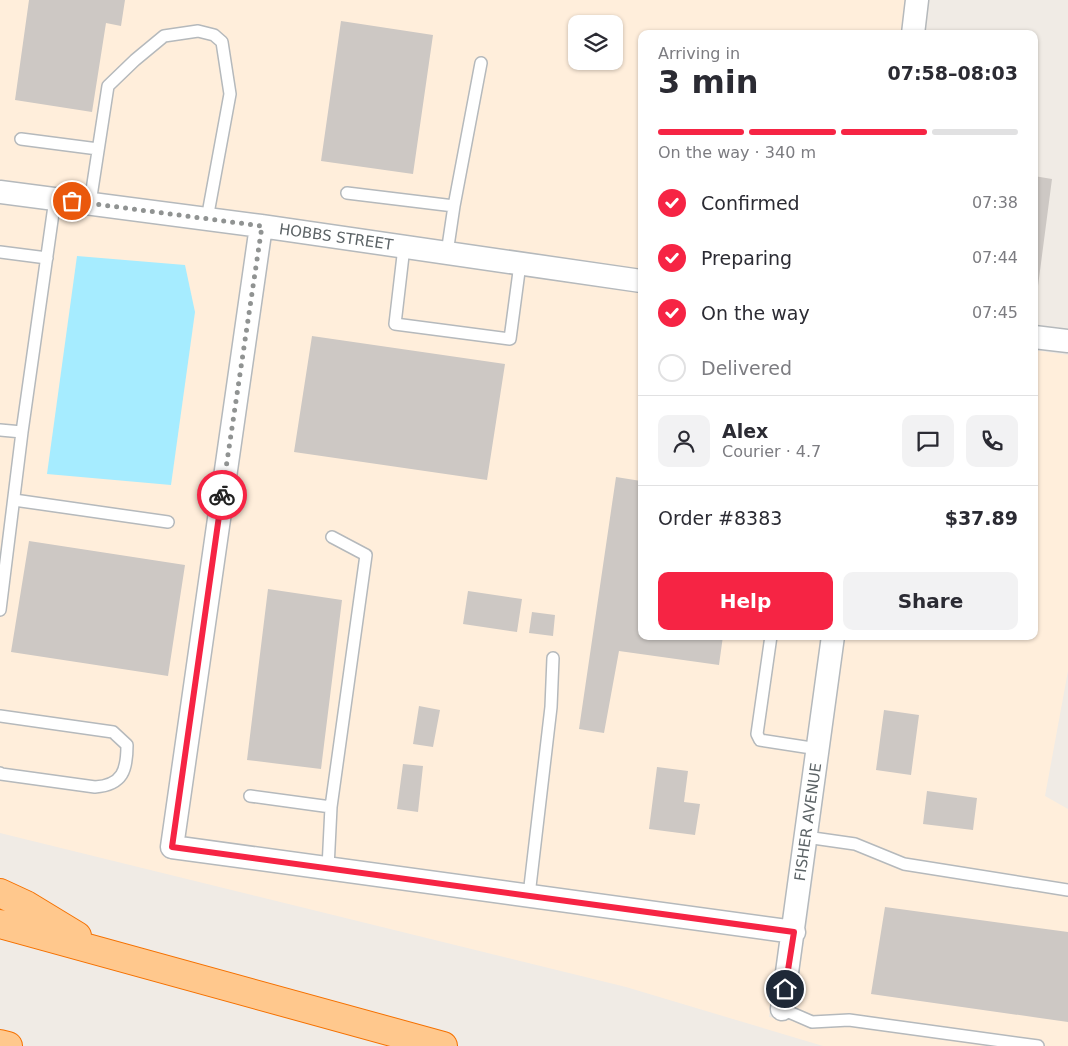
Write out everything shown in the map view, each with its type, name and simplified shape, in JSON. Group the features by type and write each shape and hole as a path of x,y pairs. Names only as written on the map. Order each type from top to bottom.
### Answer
{"highway":[{"path":"0,893 26,905 104,952"},
{"path":"0,924 443,1046"},
{"path":"0,1044 8,1046"}],"street":[{"path":"913,30 917,0"},
{"name":"HOBBS STREET","path":"0,192 262,226 638,281"},
{"path":"262,226 172,847 794,932"},
{"path":"1038,337 1068,341"},
{"name":"FISHER AVENUE","path":"782,1008 794,932 832,640"}],"lane":[{"path":"90,203 108,86 164,36 198,32 214,35 222,42 230,94 207,219"},
{"path":"447,253 481,63"},
{"path":"21,139 98,149"},
{"path":"347,192 454,206"},
{"path":"0,610 22,432 55,199"},
{"path":"404,247 394,324 510,339 520,264"},
{"path":"0,252 47,258"},
{"path":"0,430 22,432"},
{"path":"14,500 168,522"},
{"path":"328,868 331,807 366,555 332,537"},
{"path":"770,640 757,734 760,740 818,749"},
{"path":"529,895 551,707 553,658"},
{"path":"0,716 113,732 127,745 127,763 120,777 109,786 95,787 0,773"},
{"path":"250,796 331,807"},
{"path":"806,837 855,844 904,864 1068,890"},
{"path":"782,1008 812,1022 850,1020 1038,1046"}],"shaded area":[{"path":"0,0 905,0 901,30 638,30 638,271 0,181"},
{"path":"0,203 248,235 160,845 170,857 780,940 769,1017 792,1021 844,640 1038,640 1038,351 1068,355 1068,671 1045,796 1068,809 1068,1046 823,1046 626,987 0,833"},
{"path":"272,238 638,292 638,640 820,640 783,920 185,838"}],"water":[{"path":"77,256 185,265 195,312 171,485 47,474"}],"building":[{"path":"29,0 125,0 121,26 106,23 92,112 15,100"},
{"path":"341,21 433,35 413,174 321,161"},
{"path":"1038,177 1052,179 1038,286"},
{"path":"312,336 505,364 487,480 294,452"},
{"path":"616,477 638,481 638,640 722,640 719,665 619,651 604,733 579,729"},
{"path":"29,541 185,565 168,676 11,652"},
{"path":"268,589 342,600 321,769 247,760"},
{"path":"468,591 522,599 517,632 463,624"},
{"path":"532,612 555,615 553,636 529,633"},
{"path":"419,706 440,710 433,747 413,744"},
{"path":"884,710 919,715 911,775 876,770"},
{"path":"403,764 423,766 418,812 397,809"},
{"path":"657,767 688,771 684,802 700,804 695,835 649,829"},
{"path":"927,791 977,798 973,830 923,824"},
{"path":"885,907 1068,932 1068,1022 871,994"}],"way so far":[{"path":"72,201 262,226 222,495"}],"route":[{"path":"222,495 172,847 794,932 785,989"}]}
